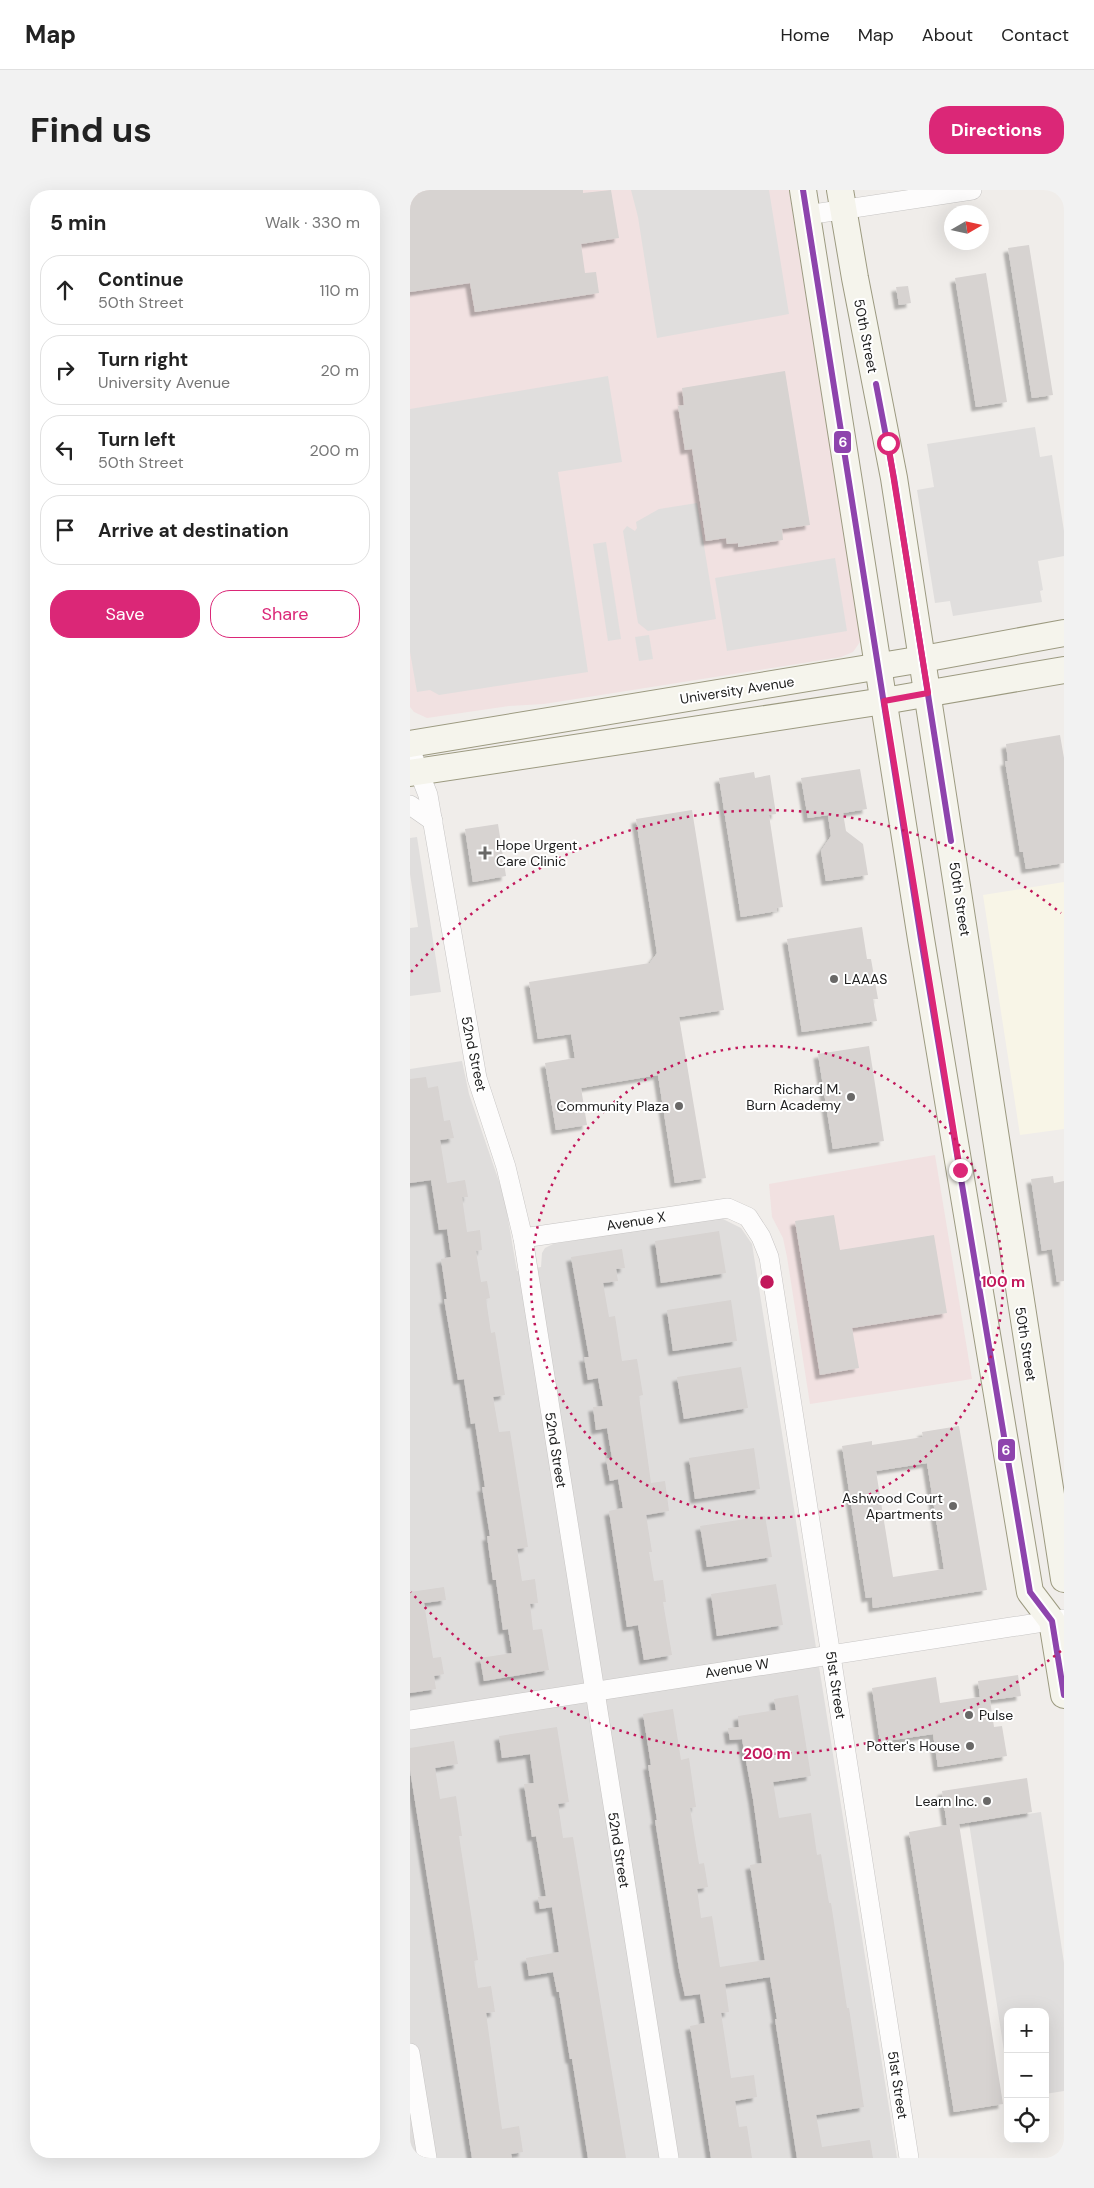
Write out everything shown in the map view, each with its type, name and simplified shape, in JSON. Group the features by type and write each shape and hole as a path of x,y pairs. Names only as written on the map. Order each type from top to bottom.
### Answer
{"main road":[{"name":"50th Street","path":"842,200 894,478 1064,1580"},
{"path":"805,202 878,666 1030,1592 1058,1620"},
{"name":"University Avenue","path":"410,744 923,659 1064,633"},
{"path":"413,765 884,701 1064,670"},
{"path":"1064,1592 1058,1620 1064,1695"}],"street":[{"path":"805,202 972,190"},
{"name":"52nd Street","path":"413,765 433,821 477,1078 506,1167 523,1238 668,2158"},
{"path":"410,805 433,821"},
{"name":"Avenue X","path":"523,1238 704,1210 728,1208 748,1217"},
{"name":"51st Street","path":"748,1217 762,1237 769,1257 909,2158"},
{"name":"Avenue W","path":"410,1720 1058,1620"},
{"path":"410,2053 427,2158"}],"shaded area":[{"path":"410,190 789,190 860,635 860,642 853,652 841,657 544,704 509,706 427,718 414,712 410,707"},
{"path":"631,190 769,190 789,314 657,338 638,217"},
{"path":"608,376 622,462 558,472 588,672 439,695 430,690 417,692 410,652 410,409"},
{"path":"1035,427 1040,457 1052,455 1064,531 1064,556 1038,561 1043,590 1040,591 1042,602 953,616 950,601 935,603 917,490 934,487 927,444"},
{"path":"697,503 716,619 648,631 638,623 623,531 627,526 635,531 637,528 636,522 659,509"},
{"path":"606,542 621,639 608,641 593,544"},
{"path":"835,558 847,631 727,651 715,578"},
{"path":"649,635 653,659 639,661 635,637"},
{"path":"417,837 441,992 410,996 410,928 418,927 410,874 410,838"},
{"path":"1064,882 1064,1129 1020,1135 983,895"},
{"path":"462,1061 469,1094 504,1196 517,1271 541,1267 542,1253 545,1248 553,1244 719,1217 741,1228 752,1244 897,2158 410,2158 410,1069"},
{"path":"935,1155 972,1379 810,1404 787,1257 783,1238 772,1217 769,1184"},
{"path":"1041,1812 1064,1963 1064,2091 1049,2093 1049,2008 1004,2008 1004,2051 969,1823"}],"building":[{"path":"410,190 583,190 583,193 611,190 619,238 581,244 585,273 596,272 599,293 475,312 470,283 410,292"},
{"path":"1029,245 1053,395 1032,398 1008,248"},
{"path":"986,273 1007,402 976,407 955,278"},
{"path":"908,286 911,303 899,305 896,287"},
{"path":"785,371 810,525 782,529 783,540 738,547 738,543 727,544 726,538 706,541 692,449 685,450 678,406 684,405 682,388"},
{"path":"1060,735 1064,758 1064,863 1026,869 1023,852 1020,852 1005,761 1008,761 1006,744"},
{"path":"860,769 867,809 843,813 846,831 863,844 868,875 826,881 821,851 831,836 828,815 808,818 801,778"},
{"path":"754,772 755,778 770,775 776,814 769,815 783,907 777,908 777,911 741,917 719,778"},
{"path":"692,810 724,1010 679,1017 706,1178 675,1183 658,1075 581,1088 587,1125 556,1130 545,1063 575,1058 571,1034 538,1039 529,982 650,963 657,953 636,819"},
{"name":"Hope Urgent Care Clinic","path":"498,824 506,876 473,882 465,829"},
{"name":"LAAAS","path":"862,927 867,959 871,959 878,999 873,999 877,1021 802,1032 787,939"},
{"name":"Richard M. Burn Academy","path":"869,1046 884,1141 833,1149 818,1054"},
{"path":"426,1077 428,1088 438,1086 444,1121 450,1120 454,1138 440,1140 447,1183 465,1180 468,1197 462,1197 467,1232 480,1230 482,1250 476,1251 481,1282 487,1281 490,1298 486,1299 491,1333 495,1332 505,1395 493,1397 499,1432 510,1431 528,1547 517,1549 522,1581 535,1579 538,1603 530,1604 533,1630 542,1629 549,1670 484,1681 480,1658 512,1653 508,1629 503,1630 496,1580 493,1580 487,1536 490,1536 482,1487 485,1487 475,1423 471,1424 464,1379 458,1380 444,1299 447,1299 441,1259 451,1257 447,1229 439,1230 431,1180 410,1183 410,1079"},
{"path":"1053,1176 1054,1183 1064,1181 1064,1281 1057,1282 1052,1249 1042,1251 1031,1179"},
{"path":"834,1215 840,1250 934,1235 947,1313 852,1328 859,1368 820,1375 795,1221"},
{"path":"719,1231 726,1273 661,1283 655,1241"},
{"path":"622,1249 625,1268 616,1269 618,1281 603,1283 609,1317 615,1316 622,1361 637,1359 643,1395 639,1396 651,1483 665,1481 669,1511 646,1515 652,1552 649,1552 654,1581 663,1580 666,1602 663,1602 672,1655 644,1660 638,1625 627,1627 609,1511 623,1508 618,1479 610,1481 606,1459 612,1458 607,1428 596,1430 593,1407 603,1406 598,1378 588,1380 584,1357 589,1357 571,1257"},
{"path":"731,1300 737,1341 673,1351 667,1310"},
{"path":"741,1367 748,1408 684,1419 677,1377"},
{"name":"Ashwood Court Apartments","path":"959,1426 987,1590 873,1608 872,1597 866,1598 842,1446 872,1441 872,1445 923,1437 922,1432","holes":["927,1463 944,1569 893,1577 876,1471"]},
{"path":"754,1448 760,1489 695,1499 689,1458"},
{"path":"765,1516 772,1557 707,1567 700,1526"},
{"path":"776,1584 783,1625 717,1636 711,1594"},
{"path":"444,1587 446,1600 424,1603 433,1658 441,1657 444,1674 434,1676 436,1689 410,1693 410,1592"},
{"path":"1018,1675 1021,1696 990,1700 994,1727 1002,1726 1007,1756 938,1767 933,1734 880,1742 872,1688 936,1677 940,1703 980,1697 978,1681"},
{"path":"798,1695 811,1776 773,1782 779,1818 811,1813 817,1855 821,1854 829,1903 831,1903 864,2107 816,2115 822,2147 870,2140 873,2158 797,2158 770,1977 725,1984 729,2012 721,2013 731,2078 754,2075 757,2097 735,2101 739,2127 747,2126 752,2158 711,2158 690,2026 705,2023 700,1994 685,1996 679,1969 655,1820 657,1820 648,1765 651,1765 643,1714 673,1709 681,1760 689,1758 696,1807 690,1808 699,1864 704,1863 708,1887 697,1889 701,1918 712,1916 720,1967 765,1960 750,1865 762,1863 753,1799 742,1739 730,1740 728,1728 739,1727 738,1716 776,1710 774,1699"},
{"path":"557,1727 569,1802 558,1804 563,1838 573,1837 626,2158 588,2158 572,2059 570,2059 559,1992 557,1992 553,1972 529,1976 526,1958 559,1952 552,1907 540,1909 538,1897 546,1896 536,1836 532,1837 524,1784 534,1783 530,1754 502,1758 499,1736"},
{"path":"454,1741 458,1764 435,1768 440,1799 456,1796 462,1836 459,1836 478,1960 474,1961 478,1988 491,1986 495,2012 486,2013 502,2129 519,2126 523,2152 511,2154 512,2158 472,2158 410,1770 410,1748"},
{"path":"1027,1778 1032,1812 959,1824 1003,2104 954,2112 909,1832 947,1825 942,1791"}],"transit line":[{"name":"6","path":"803,190 921,939 1030,1592 1052,1621 1064,1695"},
{"name":"6","path":"876,384 894,478 951,841"}],"place":[{"name":"Hope Urgent Care Clinic","path":"485,853"},
{"name":"LAAAS","path":"834,979"},
{"name":"Richard M. Burn Academy","path":"851,1097"},
{"name":"Community Plaza","path":"679,1106"},
{"name":"Ashwood Court Apartments","path":"953,1506"},
{"name":"Pulse","path":"969,1715"},
{"name":"Potter's House","path":"970,1746"},
{"name":"Learn Inc.","path":"987,1801"}],"route":[{"path":"888,443 928,693 884,701 921,939 960,1170"}]}
